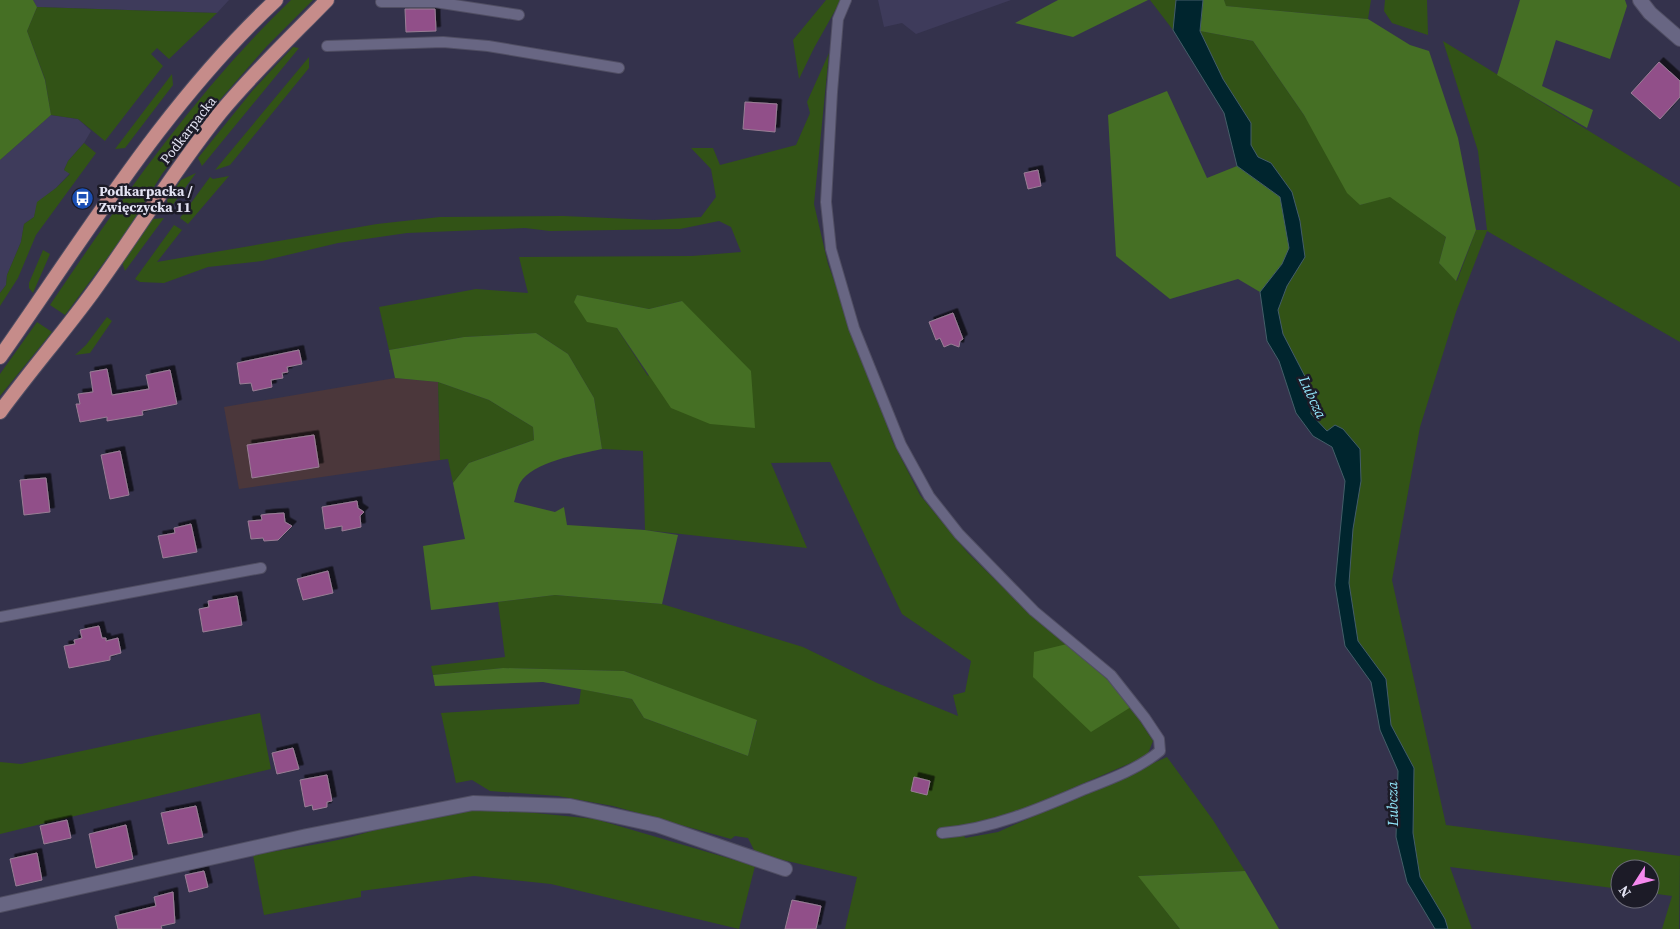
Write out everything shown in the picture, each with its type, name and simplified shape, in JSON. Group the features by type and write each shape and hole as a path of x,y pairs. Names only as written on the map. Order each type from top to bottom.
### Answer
{"highway":[{"name":"Podkarpacka","path":"0,357 164,123 216,61 276,0"},
{"name":"Podkarpacka","path":"0,412 84,305 134,237 172,175 220,113 256,72 328,0"}],"street":[{"path":"1640,0 1680,39"},
{"path":"0,905 307,836 473,803 570,806 657,825 784,869"}],"lane":[{"path":"846,0 838,19 832,92 826,202 831,249 854,328 901,445 929,496 959,534 1034,611 1111,675 1145,718 1159,740 1160,751 1148,760 1118,776 1013,818 962,831 942,832"},
{"path":"381,2 435,2 519,15"},
{"path":"327,46 443,42 488,46 619,68"},
{"path":"0,617 261,568"}],"shaded area":[{"path":"33,0 229,0 217,13 37,7"},
{"path":"878,0 1011,0 916,34 902,23 884,27"},
{"path":"51,115 78,119 91,131 84,143 68,161 64,170 70,173 56,188 38,202 34,217 24,224 21,242 7,275 6,285 0,293 0,160"},
{"path":"395,378 438,382 440,460 239,489 224,407"}],"green space":[{"path":"0,0 33,0 37,7 27,31 45,80 51,115 0,160"},
{"path":"291,0 313,0 267,46 211,110 162,174 125,234 65,315 50,305 133,185 192,108"},
{"path":"826,0 841,0 799,79 793,40"},
{"path":"1058,0 1148,0 1073,37 1015,23"},
{"path":"1150,0 1176,0 1173,30"},
{"path":"1203,0 1224,0 1226,6 1368,19 1410,45 1429,51 1458,138 1476,230 1456,281 1439,263 1446,237 1390,197 1360,205 1347,193 1304,115 1253,41 1200,31"},
{"path":"1224,0 1371,0 1368,19 1225,6"},
{"path":"1385,0 1427,0 1428,35 1392,23 1384,11"},
{"path":"1520,0 1625,0 1627,6 1610,59 1556,40 1542,86 1593,110 1587,128 1497,75"},
{"path":"37,7 217,13 169,59 157,48 151,54 163,66 105,141 78,119 51,115 45,79 27,31"},
{"path":"1200,31 1253,41 1304,115 1360,205 1390,196 1446,237 1439,263 1457,281 1476,230 1487,230 1478,151 1443,41 1680,187 1680,342 1487,231 1456,312 1420,427 1392,580 1446,825 1680,856 1679,929 1662,929 1672,896 1660,894 1660,859 1610,859 1610,888 1450,867 1472,929 1448,929 1445,919 1420,877 1413,833 1414,768 1391,725 1386,679 1358,641 1349,583 1353,529 1361,481 1327,431 1311,414 1312,390 1283,334 1278,310 1287,286 1305,257 1300,221 1292,192 1271,163 1258,157 1250,145 1251,123 1223,79"},
{"path":"293,47 299,48 202,166 198,158 253,90"},
{"path":"829,53 814,204 828,264 893,442 920,495 968,553 1022,606 1067,644 1131,707 1153,741 1147,756 1010,815 962,827 965,838 998,832 1167,757 1213,820 1245,871 1139,876 1180,929 845,929 857,877 756,854 748,838 735,836 731,839 613,806 558,796 490,791 472,780 456,783 441,713 579,704 581,689 632,699 644,718 748,756 757,721 624,671 503,668 433,675 431,666 505,657 498,602 555,595 662,604 803,647 877,683 958,716 953,695 965,692 971,661 902,614 830,462 771,463 807,548 645,530 643,451 602,449 594,398 568,354 536,333 464,337 389,350 379,307 476,289 528,293 519,257 692,256 741,252 731,227 719,221 680,229 550,231 525,228 407,233 338,243 262,261 208,267 164,283 140,282 135,279 174,225 182,230 157,262 377,224 440,217 563,216 654,220 701,217 716,197 711,169 691,148 713,148 720,165 796,145 810,113 807,102","holes":["576,295 649,309 682,301 648,376 617,328"]},
{"path":"309,57 309,68 230,165 215,170"},
{"path":"172,74 173,85 125,148 115,149"},
{"path":"1167,91 1207,178 1237,166 1280,197 1290,248 1282,264 1260,292 1238,279 1170,299 1116,256 1108,115"},
{"path":"84,143 96,153 36,235 18,278 0,306 0,293 6,285 7,275 21,242 24,224 34,217 37,202 56,188 70,174 64,170 68,161"},
{"path":"196,173 169,210 167,200 181,180"},
{"path":"229,176 188,224 180,218 210,177 213,179"},
{"path":"164,218 125,271 122,262 153,219"},
{"path":"43,250 50,254 33,293 29,288 29,283"},
{"path":"577,295 649,309 682,301 751,371 755,428 710,424 671,408 617,328 587,322 574,302"},
{"path":"107,317 112,321 90,353 75,355 86,345"},
{"path":"37,322 52,332 0,396 0,374"},
{"path":"536,333 568,354 594,398 602,449 557,460 535,470 520,483 514,502 555,512 564,507 567,525 645,530 678,535 662,604 555,595 431,610 423,546 465,539 453,483 469,463 534,440 533,427 489,400 438,382 395,378 389,350 464,337"},
{"path":"438,382 489,400 533,427 534,440 469,463 453,483 448,459 440,460"},
{"path":"1067,644 1108,680 1131,707 1091,732 1033,677 1034,652"},
{"path":"503,668 624,671 757,720 748,756 644,718 632,699 543,682 435,686 433,675"},
{"path":"260,713 271,769 0,834 0,762 21,764"},
{"path":"485,808 595,819 755,866 739,929 551,884 474,876 361,891 361,897 264,915 253,855 339,840 401,823"},
{"path":"1245,871 1279,929 1180,929 1138,876"}],"water":[{"path":"1176,0 1203,0 1200,31 1223,79 1251,123 1251,145 1258,157 1271,163 1292,192 1300,221 1305,257 1287,286 1278,310 1283,334 1312,390 1311,414 1327,431 1335,425 1343,429 1360,449 1361,481 1353,529 1349,583 1358,641 1386,679 1391,725 1414,768 1413,833 1420,877 1445,919 1448,929 1435,929 1407,882 1396,837 1398,771 1380,730 1371,682 1345,646 1335,585 1345,481 1332,447 1313,436 1296,413 1279,361 1267,341 1260,292 1282,264 1289,248 1280,197 1237,166 1224,113 1173,30"}],"building":[{"path":"405,9 435,9 436,31 406,32"},
{"path":"1659,62 1680,81 1680,97 1660,119 1631,93"},
{"path":"745,102 777,104 775,132 743,129"},
{"path":"1038,170 1041,186 1028,189 1024,173"},
{"path":"953,313 963,339 960,341 959,347 951,344 944,347 940,338 936,340 929,322"},
{"path":"299,350 302,364 287,367 288,372 282,373 283,378 271,380 272,387 253,391 251,383 240,384 237,363"},
{"path":"107,369 112,395 149,389 146,375 170,370 177,404 142,411 143,415 107,421 107,417 80,422 76,404 80,404 78,394 93,392 90,372"},
{"path":"314,435 319,467 252,478 247,445"},
{"path":"120,451 129,495 110,499 101,455"},
{"path":"46,478 50,512 24,515 20,480"},
{"path":"357,501 358,508 364,512 360,516 361,527 342,531 342,526 325,529 322,507"},
{"path":"284,513 285,522 292,526 278,540 264,541 263,538 251,539 248,521 262,520 261,515"},
{"path":"191,524 197,552 163,558 158,536 175,533 174,528"},
{"path":"328,571 333,593 303,600 297,579"},
{"path":"237,596 242,625 203,632 199,609 209,607 208,601"},
{"path":"99,626 102,638 106,638 106,641 118,638 121,653 110,656 110,660 69,668 64,646 75,644 74,640 82,638 80,630"},
{"path":"293,748 299,769 277,774 272,753"},
{"path":"327,775 332,801 327,802 327,807 313,810 312,805 305,807 300,780"},
{"path":"914,777 930,781 927,795 911,791"},
{"path":"196,806 203,837 168,844 161,813"},
{"path":"67,820 71,838 44,844 40,826"},
{"path":"126,825 133,859 96,868 89,834"},
{"path":"37,853 42,880 16,886 10,859"},
{"path":"204,871 208,887 189,892 185,875"},
{"path":"173,892 175,923 161,926 162,929 118,929 115,916 156,906 154,897"},
{"path":"792,900 821,906 816,929 785,929"}],"place":[{"name":"Podkarpacka / Zwięczycka 11","path":"83,199"}],"water label":[{"name":"Lubcza","path":"1313,397"},
{"name":"Lubcza","path":"1392,804"}]}
